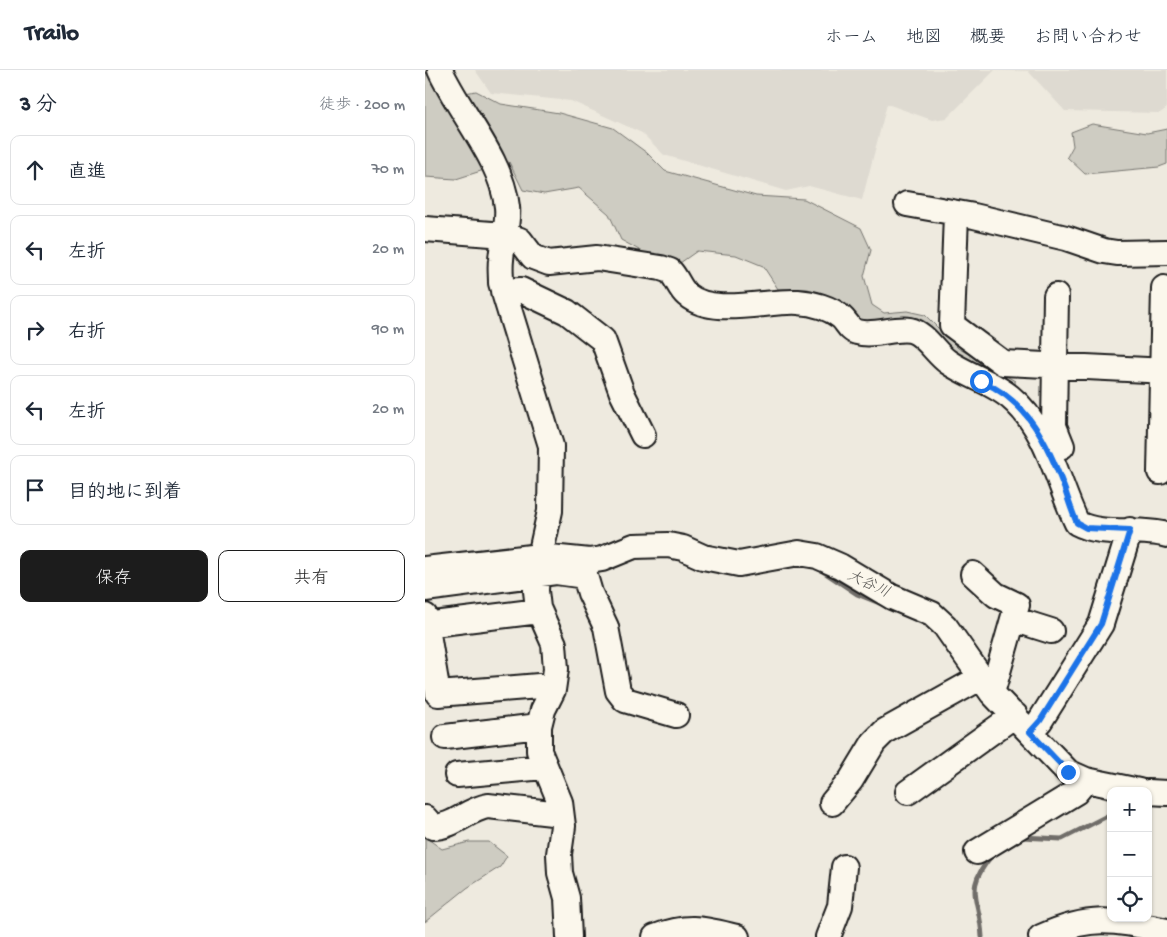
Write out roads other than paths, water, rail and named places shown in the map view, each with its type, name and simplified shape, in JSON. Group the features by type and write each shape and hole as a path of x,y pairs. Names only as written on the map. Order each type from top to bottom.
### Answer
{"street":[{"path":"440,70 449,89 497,169 505,190 508,209 501,260 503,291 551,446 550,511 538,565 536,591 539,611 554,644 556,668 553,690 543,710 539,726 539,751 560,802 563,826 559,854 560,873 567,898 569,937"},
{"path":"907,204 1066,238 1104,251 1117,253 1167,252"},
{"path":"956,214 952,325 1003,363 1165,371"},
{"path":"425,229 505,236 520,240 533,257 549,264 597,258 670,271 681,289 689,297 703,302 729,307 746,307 767,302 800,302 826,308 858,332 911,330 922,337 939,356 961,371 995,387 1023,409 1052,462 1077,523 1086,528 1130,530 1167,535"},
{"path":"1159,472 1165,371 1164,288"},
{"path":"503,291 521,290 567,312 603,340 623,393 643,435"},
{"path":"1056,296 1054,426 1062,446"},
{"path":"1030,732 1040,721 1101,624 1130,530"},
{"path":"425,569 538,565 602,560 634,546 668,545 683,548 703,557 739,564 799,553 817,556 840,566 892,597 932,614 945,626 978,684 1009,719 1030,732 1082,785 1107,788"},
{"path":"425,590 538,565 556,572 585,576 590,593 606,627 618,691 625,700 676,715"},
{"path":"832,802 851,780 874,742 885,731 978,684 1013,619 1017,605 996,595 973,574"},
{"path":"539,611 426,622 430,679 438,694 539,686 553,690"},
{"path":"1013,619 1051,631"},
{"path":"908,792 1009,719"},
{"path":"445,738 539,726"},
{"path":"457,775 544,767"},
{"path":"977,852 1082,785"},
{"path":"1152,792 1167,793"},
{"path":"425,818 433,827 444,827 481,807 488,806 561,814"},
{"path":"828,937 840,906 844,867"},
{"path":"1041,937 1060,928 1088,921 1119,921 1167,931"},
{"path":"655,937 674,930 693,928 737,937"}],"waterway":[{"name":"大谷川","path":"818,568 857,594 882,604"},
{"name":"大谷川","path":"1086,791 1107,797"},
{"path":"1021,837 1062,839 1107,816"},
{"path":"982,937 975,886 978,877 993,854"}]}
